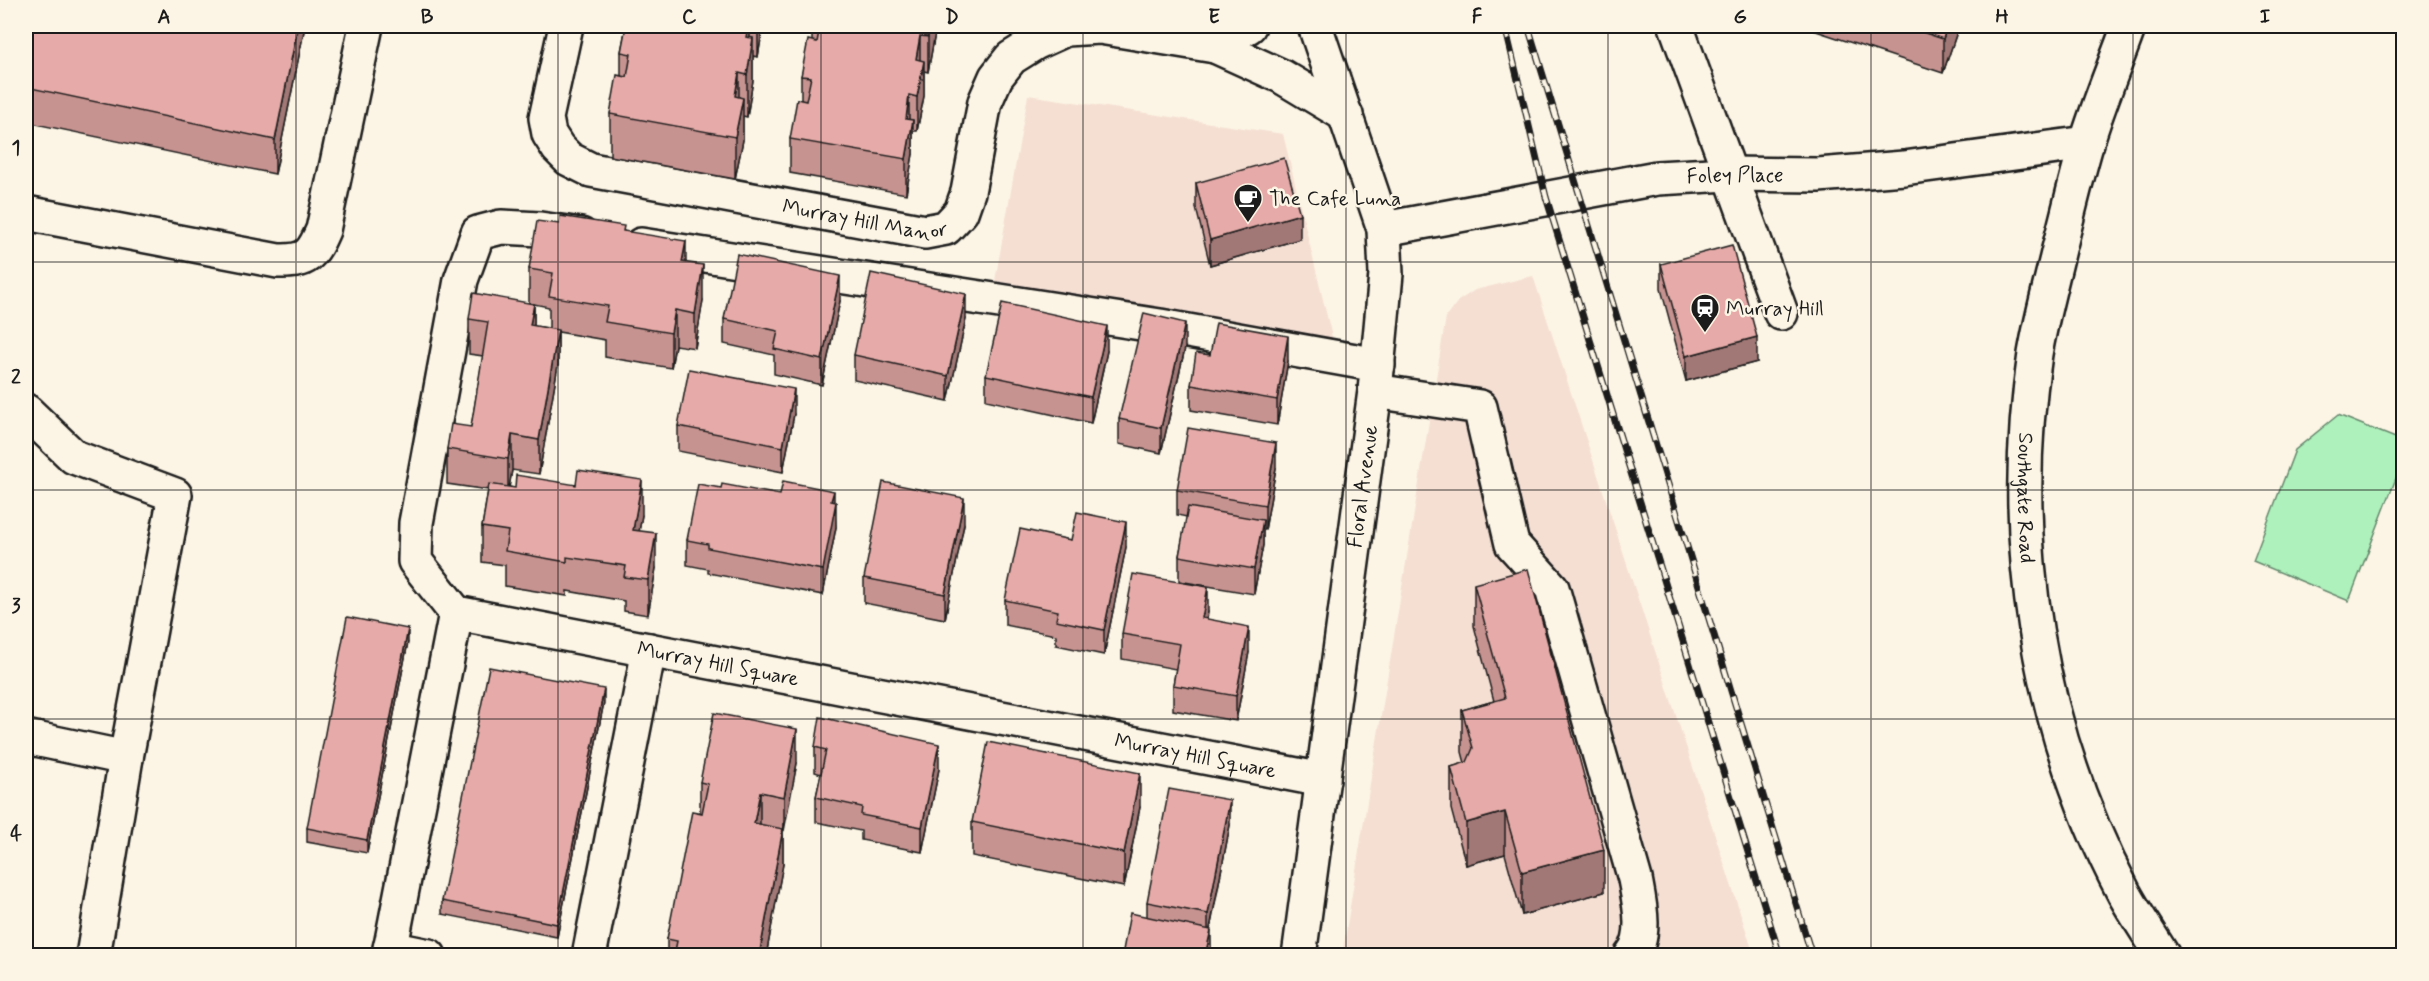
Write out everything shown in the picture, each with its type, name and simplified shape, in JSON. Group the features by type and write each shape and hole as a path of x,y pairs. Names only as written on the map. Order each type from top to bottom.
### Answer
{"street":[{"path":"26,213 278,261 296,261 313,252 322,230 366,26"},
{"name":"Murray Hill Manor","path":"566,26 546,118 549,134 569,159 591,170 925,232 946,228 961,212 968,192 985,102 996,77 1011,58 1065,29 1100,27 1215,46 1281,76 1346,115"},
{"path":"1215,46 1250,26"},
{"name":"Floral Avenue","path":"1299,956 1377,378 1386,274 1384,229 1316,26"},
{"path":"1676,26 1781,313"},
{"name":"Southgate Road","path":"2129,26 2087,143 2054,270 2034,363 2027,426 2024,502 2030,588 2042,665 2061,744 2090,820 2120,884 2163,956"},
{"name":"Foley Place","path":"1384,229 1657,178 1730,174 1818,175 1904,168 2087,143"},
{"path":"429,956 390,952 456,613 416,561 416,523 461,280 478,233 501,227 540,229 1160,326 1377,378 1480,407 1512,544 1552,588 1635,879 1640,907 1640,933 1631,956"},
{"path":"26,411 74,457 175,495 126,758 93,956"},
{"name":"Murray Hill Square","path":"456,613 1323,780"},
{"path":"589,956 649,650"},
{"path":"26,737 126,758"}],"shaded area":[{"path":"1028,95 1283,134 1333,341 995,281"},
{"path":"1533,276 1754,955 1342,956 1446,317 1458,301 1475,290"}],"green space":[{"path":"2338,415 2403,441 2403,460 2349,601 2253,561 2295,450"}],"building":[{"path":"26,26 298,26 275,140 26,87"},
{"path":"626,26 748,26 746,37 753,38 747,75 739,73 735,96 743,98 735,137 610,114 617,75 627,77 631,54 621,52"},
{"path":"820,26 930,26 928,37 920,36 916,59 924,61 917,97 909,95 906,119 913,120 906,159 790,139 797,99 806,101 811,77 801,76 808,40 817,42"},
{"path":"1904,26 1947,26 1943,39"},
{"path":"1284,158 1300,214 1210,240 1196,183"},
{"path":"560,216 624,226 623,231 686,241 682,262 703,265 695,314 675,310 671,333 605,322 608,306 549,296 553,273 529,269 537,221 559,224"},
{"path":"1732,245 1757,337 1686,356 1661,264"},
{"path":"737,254 840,276 822,360 774,349 778,331 724,319"},
{"path":"871,273 966,294 948,376 854,355"},
{"path":"473,293 534,304 530,325 558,330 539,440 512,435 508,459 447,449 451,424 471,427 488,322 469,319"},
{"path":"1002,303 1107,326 1091,397 986,375"},
{"path":"1144,313 1185,323 1161,428 1119,419"},
{"path":"1216,323 1288,336 1277,400 1191,385 1196,353 1210,355"},
{"path":"689,369 794,389 783,447 678,426"},
{"path":"1188,428 1276,443 1265,505 1177,490"},
{"path":"578,470 642,480 633,530 656,533 648,580 624,577 626,566 567,557 567,562 505,551 508,531 482,527 489,484 515,488 516,475 576,485"},
{"path":"783,481 834,491 831,501 836,502 823,570 708,548 708,544 687,540 698,484 721,488 722,484 780,495"},
{"path":"883,482 964,498 945,594 864,578"},
{"path":"1188,507 1263,520 1254,569 1179,556"},
{"path":"1077,512 1126,522 1104,630 1056,620 1058,611 1005,600 1020,529 1071,540"},
{"path":"1528,569 1604,850 1522,872 1505,812 1466,823 1451,767 1467,762 1473,748 1462,710 1505,698 1474,584"},
{"path":"1133,574 1208,587 1202,618 1249,627 1236,696 1173,685 1180,644 1122,634"},
{"path":"347,617 408,629 367,840 307,828"},
{"path":"489,667 604,689 557,924 442,901"},
{"path":"714,713 797,729 784,797 760,792 754,823 783,829 759,956 729,950 728,956 674,956 677,941 667,939 692,811 702,813 708,784 700,782"},
{"path":"820,717 939,744 922,827 861,815 862,807 816,797 826,750 815,747"},
{"path":"988,742 1140,773 1124,853 972,822"},
{"path":"1169,789 1230,800 1208,914 1147,902"},
{"path":"1130,913 1211,930 1205,956 1122,956"}],"railway":[{"path":"1505,26 1546,197 1780,956"},
{"path":"1528,26 1812,956"}],"place":[{"name":"The Cafe Luna","path":"1248,224"},
{"name":"Murray Hill","path":"1705,334"}]}
